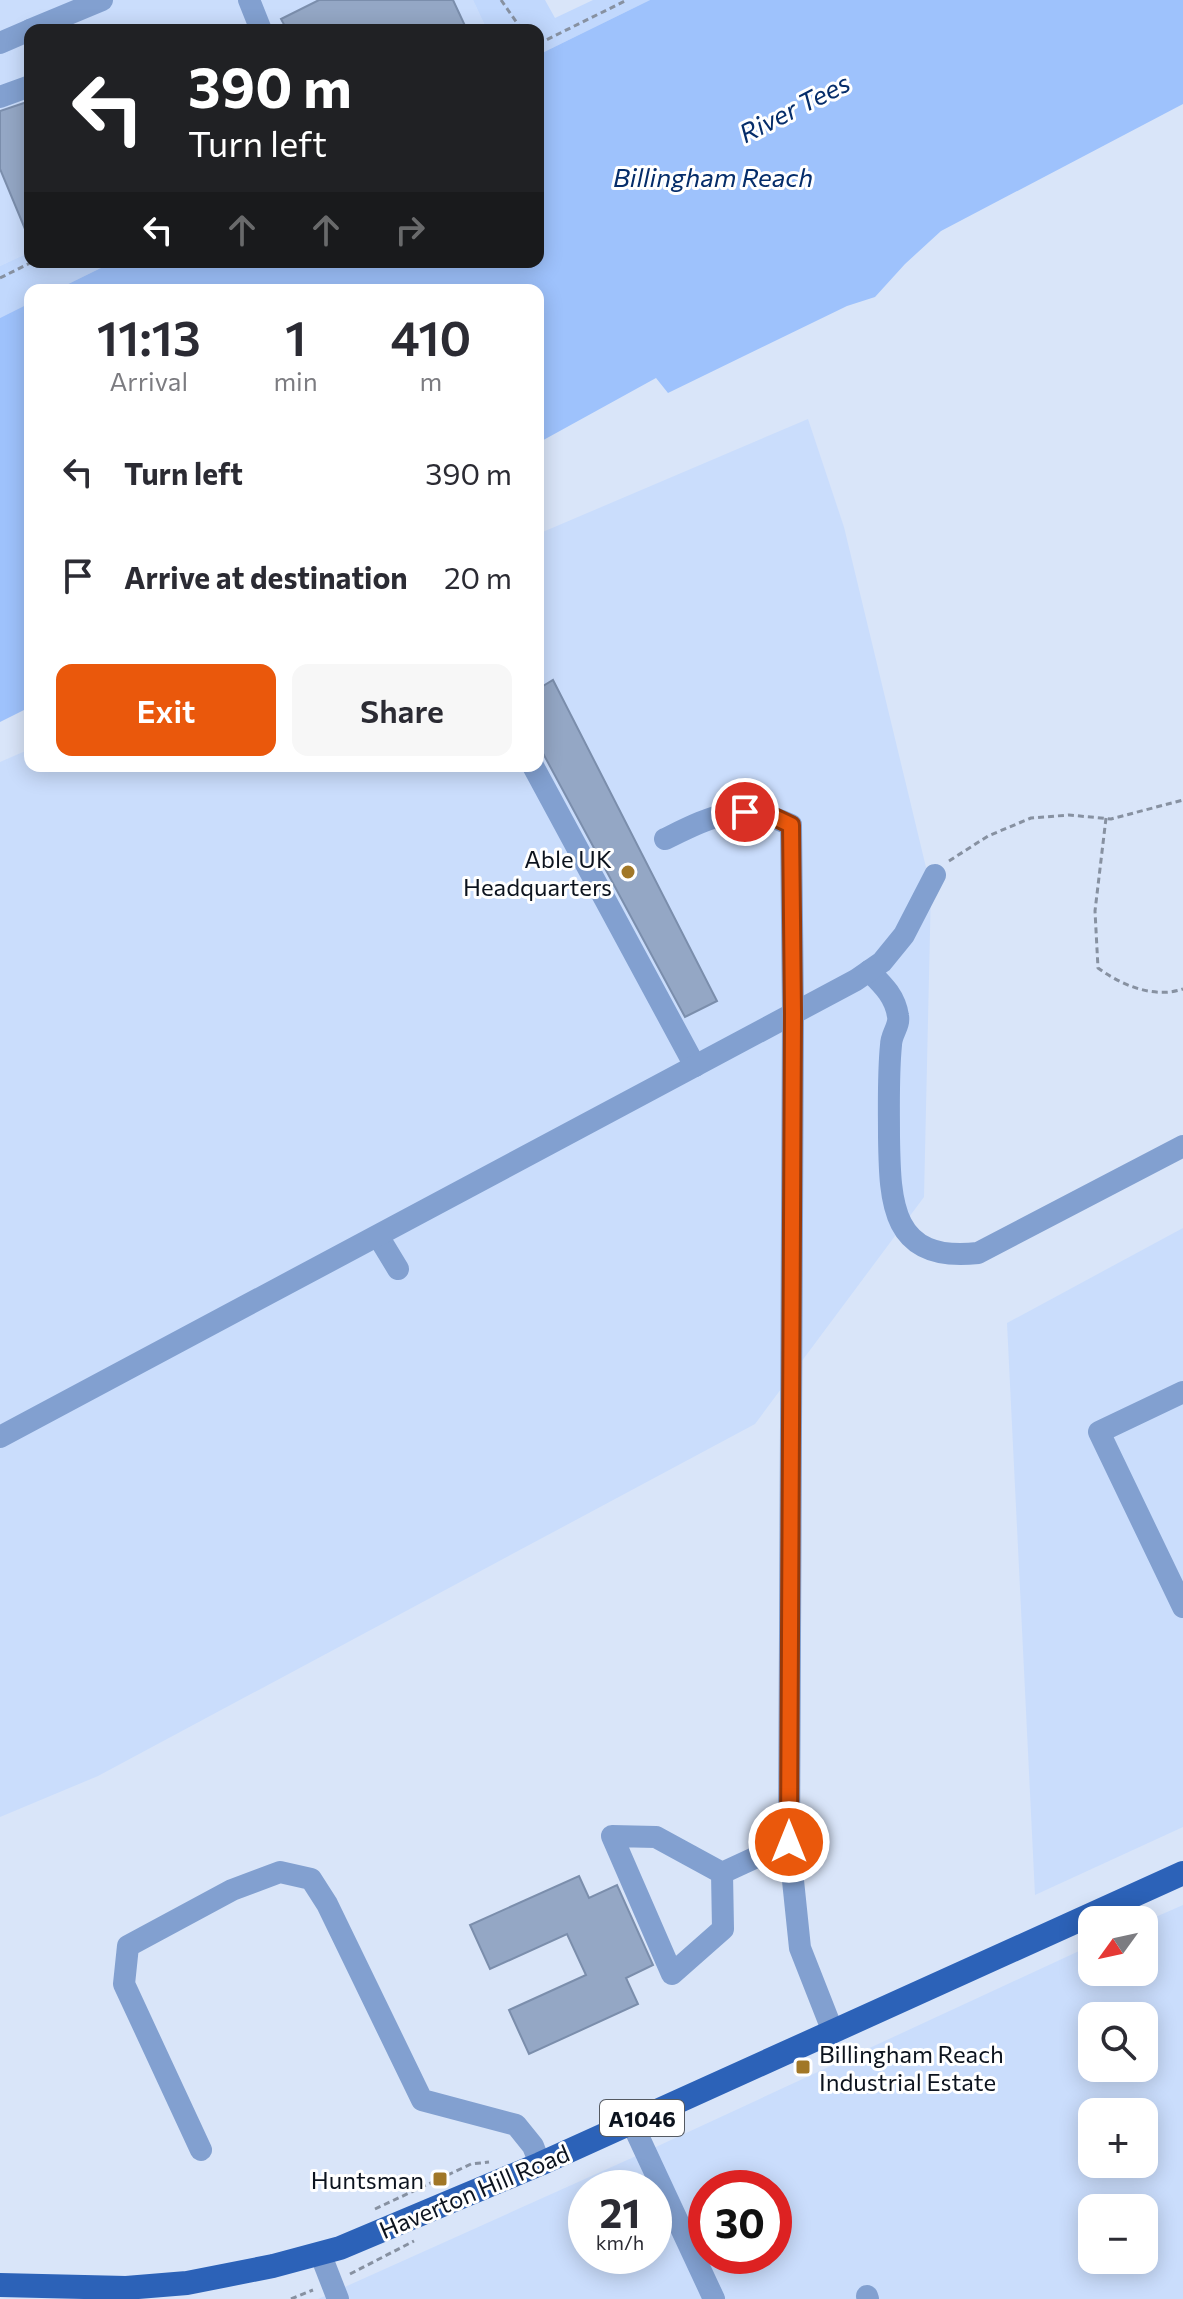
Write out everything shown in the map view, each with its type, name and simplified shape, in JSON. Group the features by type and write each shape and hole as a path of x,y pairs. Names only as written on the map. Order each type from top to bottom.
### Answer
{"main road":[{"name":"Haverton Hill Road","path":"0,2285 189,2291 320,2253 424,2214 540,2164 1183,1873"}],"street":[{"path":"249,0 259,24"},
{"path":"43,24 91,2"},
{"path":"0,43 24,33"},
{"path":"0,97 24,88"},
{"path":"536,772 695,1066"},
{"path":"665,839 727,812 770,815 791,825 793,1059 789,1842 800,1948 833,2032"},
{"path":"0,1437 862,976 882,962 904,935 935,875"},
{"path":"862,976 894,998 899,1020 891,1040 888,1089 890,1181 895,1213 908,1235 928,1248 953,1256 978,1253 1183,1146"},
{"path":"765,1029 793,1059"},
{"path":"378,1236 398,1269"},
{"path":"1183,1392 1099,1432 1183,1607"},
{"path":"612,1836 656,1837 722,1873 723,1929 672,1974 612,1836"},
{"path":"722,1873 789,1842"},
{"path":"201,2150 124,1984 128,1946 232,1890 280,1872 311,1879 334,1915 422,2100 516,2125 533,2146 540,2164"},
{"path":"632,2123 714,2299"},
{"path":"320,2253 334,2291"}],"path":[{"path":"501,0 518,24"},
{"path":"544,41 627,0"},
{"path":"0,278 24,266"},
{"path":"935,875 954,856 988,836 1031,818 1069,815 1106,818 1183,800"},
{"path":"1106,818 1095,911 1098,968 1117,982 1146,991 1175,992 1183,989"},
{"path":"367,2214 471,2164 502,2160"},
{"path":"291,2299 334,2291 424,2234"}],"shaded area":[{"path":"0,0 473,0 484,24 24,24 24,255 0,266"},
{"path":"473,0 545,0 555,18 593,0 650,0 544,52 544,24 484,24"},
{"path":"24,255 24,268 101,268 68,284 24,284 24,306 0,318 0,266"},
{"path":"808,419 844,527 931,888 924,1197 755,1424 98,1776 0,1817 0,762 24,752 24,772 544,772 544,531"},
{"path":"1183,1228 1183,1827 1035,1895 1007,1323"},
{"path":"1183,1905 1183,2299 318,2299 568,2187 568,2274 672,2274 672,2170 605,2170 1078,1951 1078,1986 1158,1986 1158,1916"}],"water":[{"name":"Billingham Reach","path":"650,0 1183,0 1183,104 941,231 875,297 847,306 668,393 656,378 544,440 544,284 68,284 101,268 544,268 544,52"},
{"path":"24,306 24,710 0,722 0,318"}],"building":[{"path":"319,0 453,0 464,24 284,24 281,19"},
{"path":"24,103 24,227 0,169 0,111"},
{"name":"Able UK Headquarters","path":"553,680 717,1001 685,1017 544,755 544,685"},
{"path":"579,1876 589,1898 617,1885 653,1965 626,1978 638,2004 529,2054 509,2010 586,1975 567,1934 490,1969 470,1925"}],"place":[{"name":"Able UK Headquarters","path":"628,872"},
{"name":"Billingham Reach Industrial Estate","path":"803,2067"},
{"name":"Huntsman","path":"440,2179"}],"route":[{"path":"745,812 770,815 791,825 789,1842"}],"water label":[{"name":"River Tees","path":"794,107"}]}
